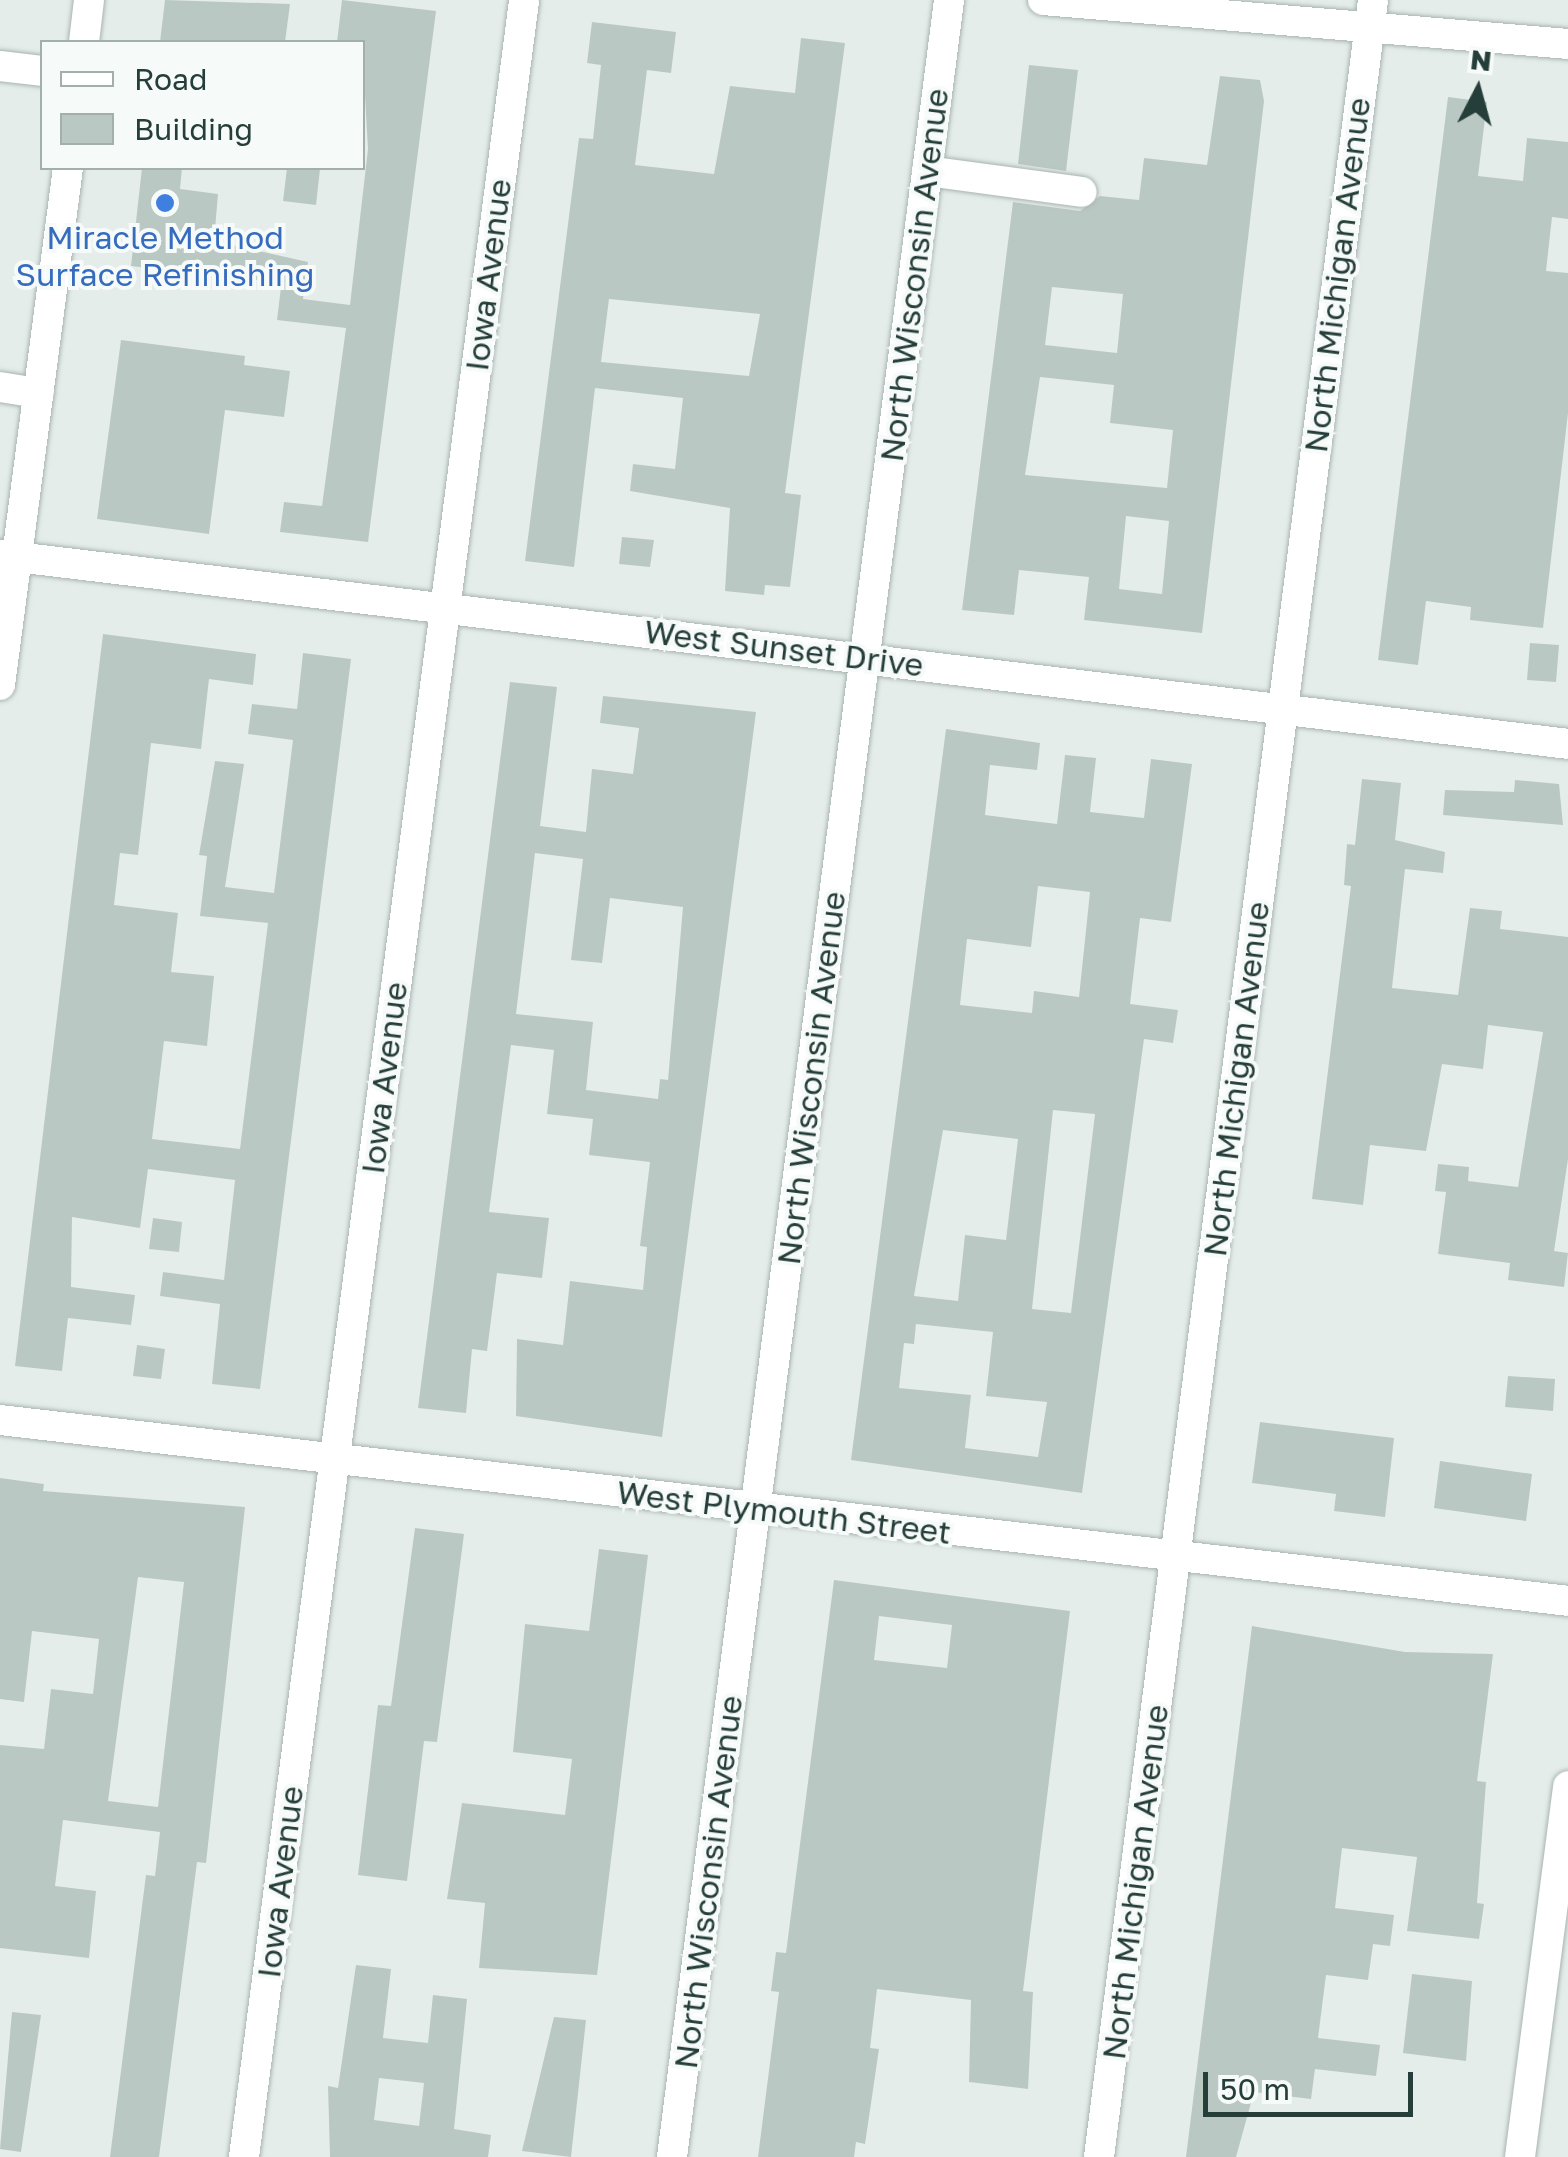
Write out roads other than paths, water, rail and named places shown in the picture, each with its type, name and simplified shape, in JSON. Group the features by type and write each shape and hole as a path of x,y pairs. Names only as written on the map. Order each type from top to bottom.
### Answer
{"street":[{"path":"84,40 89,0"},
{"name":"Iowa Avenue","path":"244,2157 524,0"},
{"name":"North Wisconsin Avenue","path":"672,2157 949,0"},
{"path":"1043,0 1371,14 1568,44"},
{"name":"North Michigan Avenue","path":"1099,2157 1371,14"},
{"path":"0,66 40,70"},
{"path":"0,684 9,556 39,393 68,170"},
{"path":"927,171 1082,192"},
{"path":"0,387 39,393"},
{"name":"West Sunset Drive","path":"9,556 1568,744"},
{"name":"West Plymouth Street","path":"0,1420 335,1456 1177,1560 1568,1600"},
{"path":"1520,2157 1568,1786"}],"place":[{"name":"Miracle Method Surface Refinishing","path":"165,203"}]}
